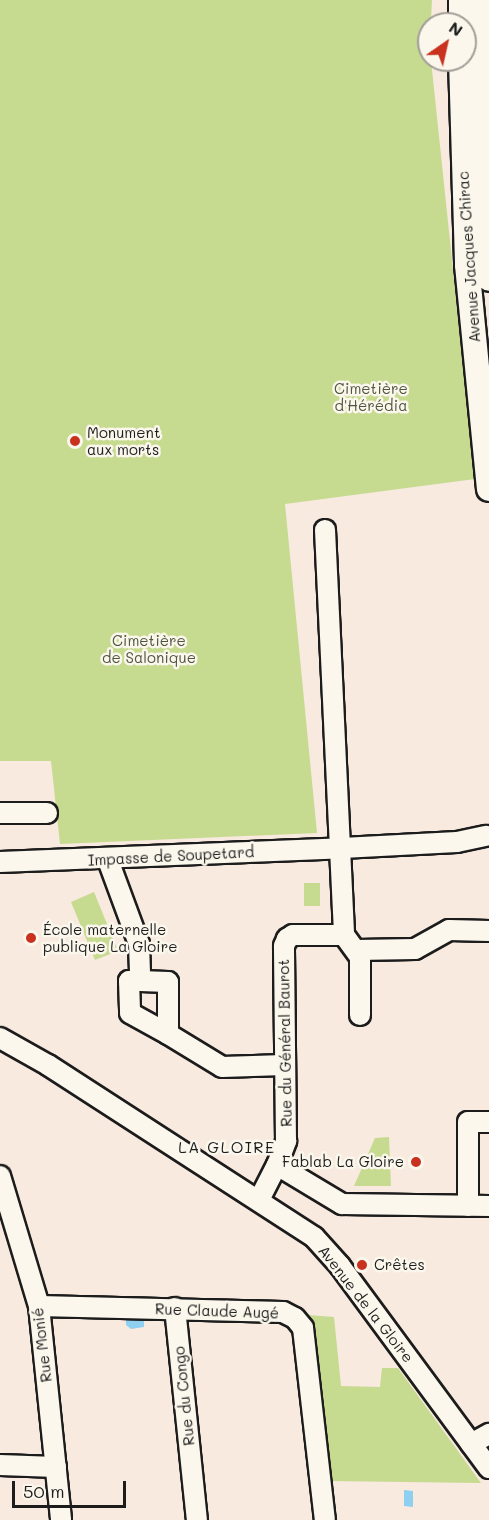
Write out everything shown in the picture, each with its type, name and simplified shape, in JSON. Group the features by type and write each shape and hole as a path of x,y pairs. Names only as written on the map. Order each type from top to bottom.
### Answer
{"main road":[{"name":"Avenue Jacques Chirac","path":"479,0 483,167 489,279"},
{"name":"Avenue Jacques Chirac","path":"461,72 467,265 489,489"}],"street":[{"path":"325,530 337,821 342,848 351,942 360,957 360,1015"},
{"path":"0,813 47,813"},
{"name":"Impasse de Soupetard","path":"0,862 108,860 457,842 486,836"},
{"path":"108,860 139,944 140,981"},
{"path":"351,942 416,949 449,930 489,931"},
{"name":"Rue du Général Baurot","path":"258,1200 277,1165 286,1141 284,946 293,935 351,942"},
{"path":"168,1034 168,981 129,981 130,1013 222,1067 284,1065"},
{"name":"Avenue de la Gloire","path":"0,1038 48,1065 301,1227 330,1254 489,1468"},
{"path":"468,1206 468,1122 489,1122"},
{"path":"277,1165 342,1204 489,1206"},
{"name":"Rue Monié","path":"0,1176 39,1306 61,1520"},
{"name":"Rue Claude Augé","path":"39,1306 283,1312 296,1318 303,1328 325,1520"},
{"name":"Rue du Congo","path":"175,1308 197,1520"},
{"path":"471,1444 489,1434"},
{"path":"0,1465 56,1467"}],"green space":[{"name":"Cimetière de Salonique","path":"0,0 432,0 431,12 417,12 417,72 432,72 475,479 285,504 317,833 60,844 51,761 0,761"},
{"path":"304,883 320,883 320,906 304,906"},
{"path":"94,892 118,951 95,960 71,902"},
{"path":"389,1137 391,1186 354,1186 375,1138"},
{"path":"308,1315 334,1317 341,1386 380,1387 382,1368 398,1368 481,1483 327,1481"}],"water":[{"path":"126,1318 144,1318 144,1327 131,1329 126,1325"},
{"path":"404,1490 413,1491 413,1507 404,1506"}],"place":[{"name":"Monument aux morts","path":"75,441"},
{"name":"École maternelle publique La Gloire","path":"31,938"},
{"name":"Fablab La Gloire","path":"416,1162"},
{"name":"Crêtes","path":"362,1265"}],"district":[{"name":"LA GLOIRE","path":"227,1147"}],"park label":[{"name":"Cimetière d'Hérédia","path":"371,396"}]}
